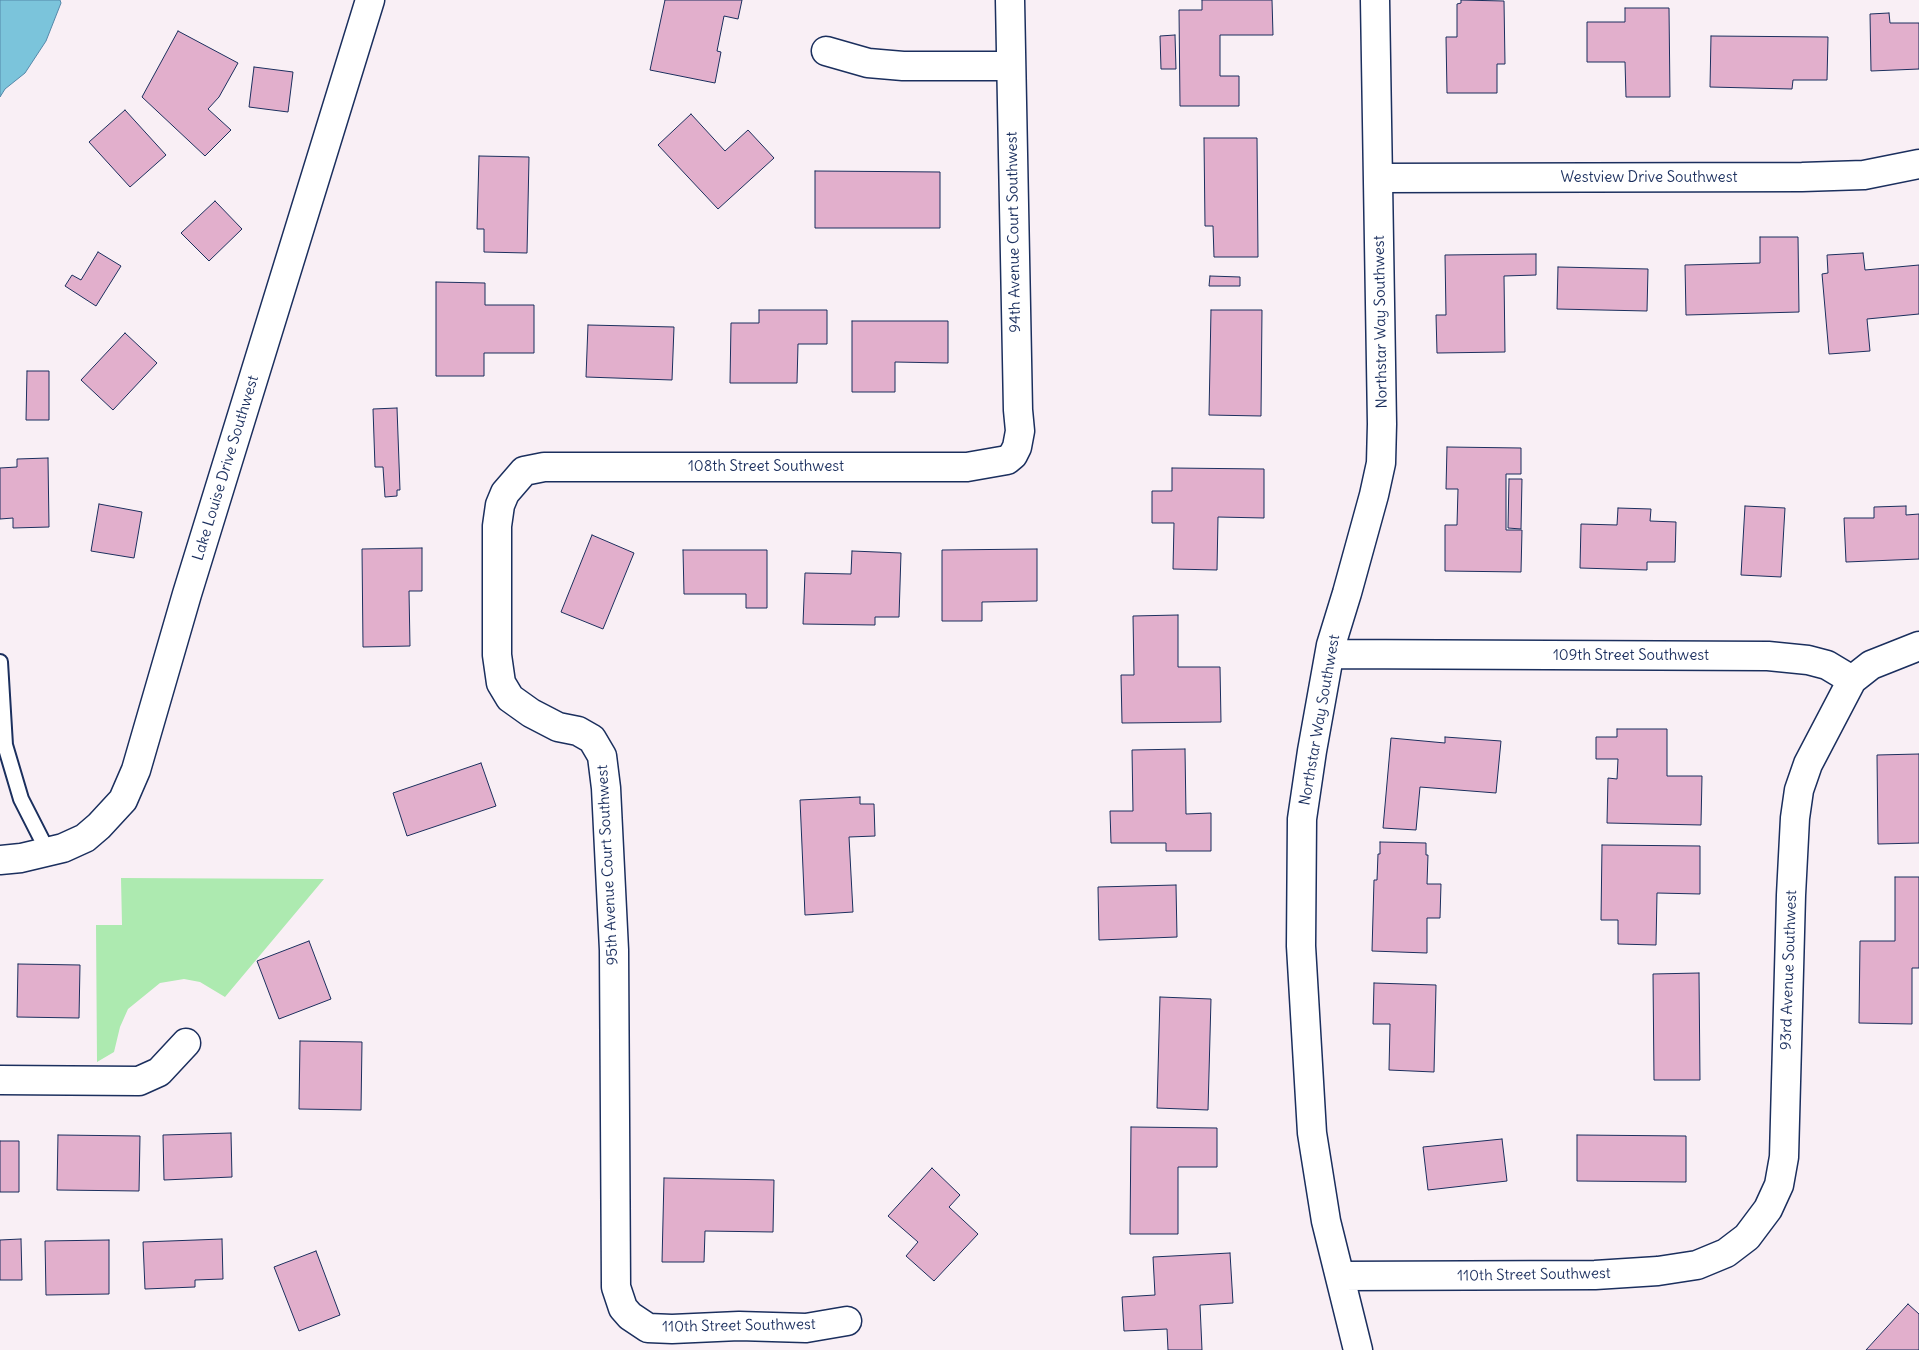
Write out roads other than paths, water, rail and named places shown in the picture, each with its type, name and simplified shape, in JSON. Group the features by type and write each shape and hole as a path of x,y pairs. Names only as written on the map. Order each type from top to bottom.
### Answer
{"street":[{"name":"Lake Louise Drive Southwest","path":"0,860 48,852 63,848 85,838 100,826 123,800 136,770 190,584 370,0"},
{"name":"94th Avenue Court Southwest","path":"1007,460 1017,447 1020,431 1010,66 1010,0"},
{"name":"Northstar Way Southwest","path":"1358,1350 1326,1221 1312,1133 1301,946 1302,819 1331,645 1348,593 1381,462 1375,0"},
{"path":"826,50 868,63 903,66 1010,66"},
{"name":"Westview Drive Southwest","path":"1378,178 1802,177 1864,174 1919,164"},
{"name":"108th Street Southwest","path":"524,471 544,467 966,467 1007,460"},
{"name":"95th Avenue Court Southwest","path":"524,471 505,493 500,505 497,526 497,655 501,684 510,698 538,717 558,727 578,731 592,739 602,756 606,788 614,950 616,1287 623,1308 634,1318"},
{"path":"1852,680 1871,665 1919,646"},
{"name":"109th Street Southwest","path":"1330,654 1768,656 1808,660 1827,665 1852,680"},
{"name":"93rd Avenue Southwest","path":"1726,1253 1747,1237 1768,1209 1779,1186 1784,1157 1791,895 1795,818 1799,790 1808,764 1852,680"},
{"path":"0,1080 139,1081 159,1072 186,1043"},
{"name":"110th Street Southwest","path":"1340,1276 1595,1275 1658,1271 1697,1265 1726,1253"},
{"name":"110th Street Southwest","path":"634,1318 648,1328 672,1329 739,1326 806,1328 848,1321"}],"lane":[{"path":"0,662 5,745 21,799 48,852"}],"water":[{"path":"0,0 60,0 61,3 46,41 25,73 5,89 0,97"}]}
